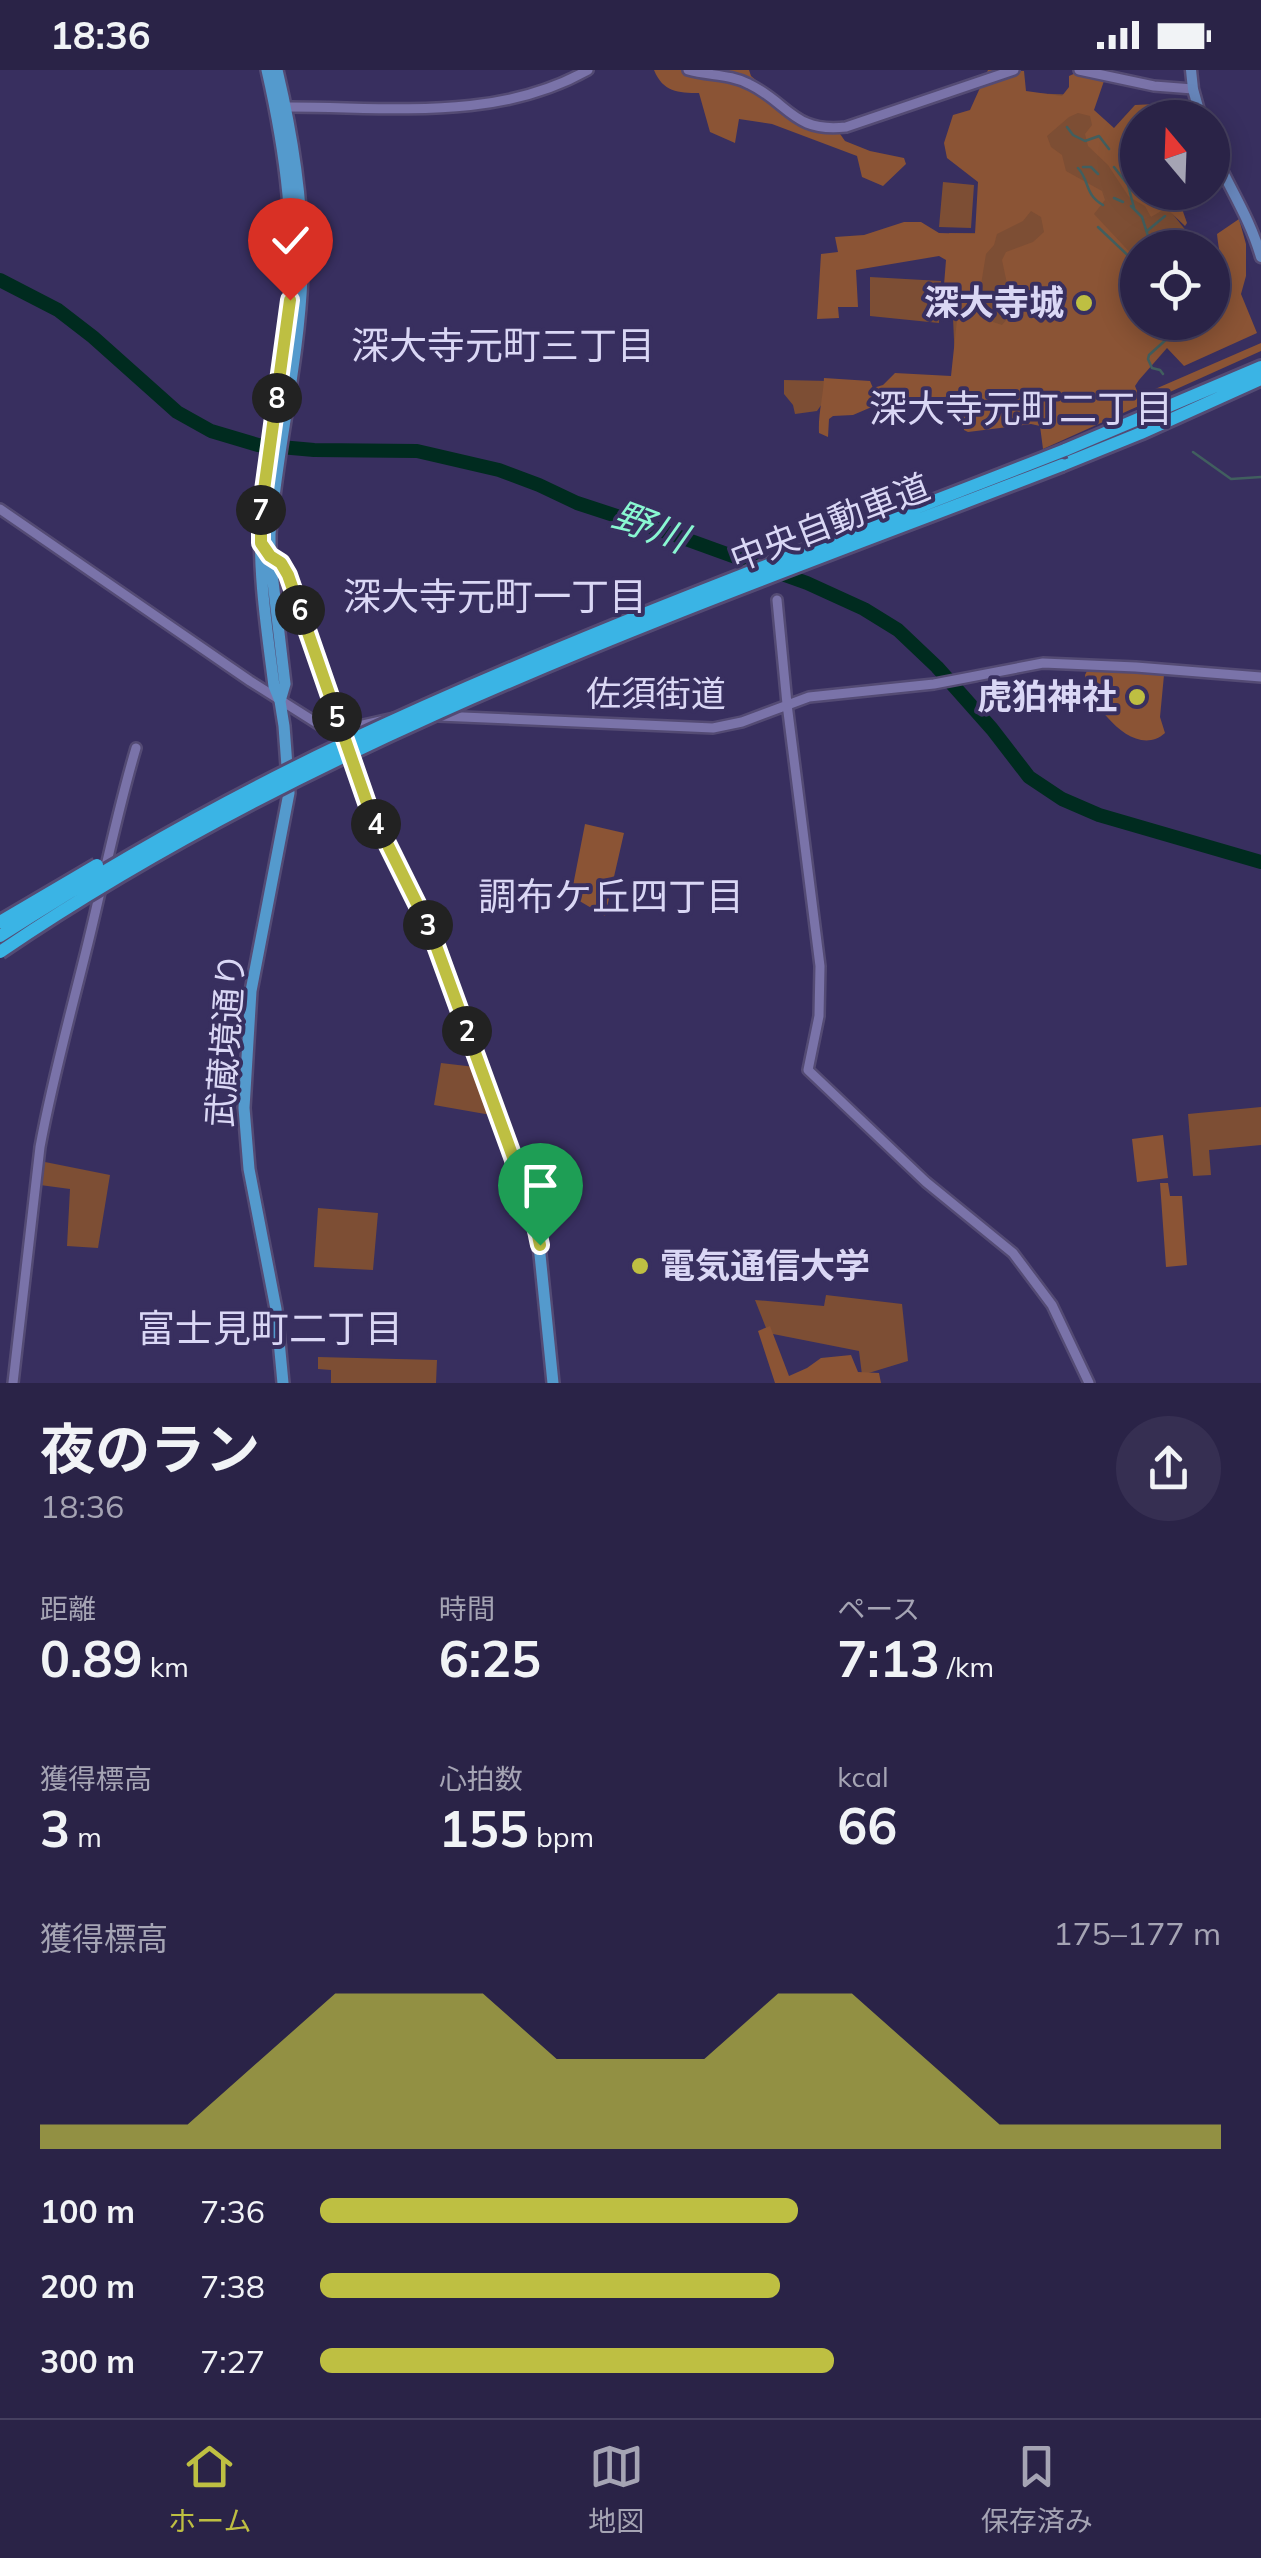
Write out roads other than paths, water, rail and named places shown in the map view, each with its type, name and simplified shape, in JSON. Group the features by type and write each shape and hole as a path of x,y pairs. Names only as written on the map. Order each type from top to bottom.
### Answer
{"highway":[{"name":"中央自動車道","path":"0,952 104,884 386,738 626,634 1064,458 1261,366"},
{"name":"中央自動車道","path":"0,936 161,838 340,745 494,676 612,627 1064,458 1142,433 1261,379"},
{"path":"0,922 190,815 340,745"}],"main road":[{"name":"武蔵境通り","path":"267,70 281,107 299,198 301,292 261,512 261,575 274,686 280,700 288,761 289,793 251,991 244,1108 249,1169 276,1310 283,1383"},
{"name":"武蔵境通り","path":"277,70 291,222 288,319 278,430"},
{"path":"1192,70 1196,100"},
{"path":"1230,187 1250,223 1261,258"},
{"path":"291,222 294,200 299,198"},
{"name":"武蔵境通り","path":"274,457 270,556 284,684 280,700"},
{"path":"261,543 288,575 363,794 431,932 533,1212 553,1383"}],"street":[{"path":"281,107 418,110 508,101 539,93 588,70"},
{"path":"688,70 746,82 802,122 833,128 1014,70"},
{"path":"1079,70 1193,90"},
{"path":"0,510 280,700 322,727 341,730"},
{"path":"777,600 820,966 819,1016 808,1070 926,1182 1013,1253 1052,1306 1090,1383"},
{"name":"佐須街道","path":"341,730 390,718 425,716 713,728 820,695 934,684 1037,664 1261,677"},
{"path":"13,1383 47,1110 136,748"}],"waterway":[{"path":"1067,127 1085,141 1099,136 1109,149"},
{"path":"1083,167 1091,167 1098,174"},
{"path":"1114,167 1120,175"},
{"path":"1078,168 1093,196 1103,205"},
{"path":"1114,198 1120,201"},
{"path":"1135,210 1146,230"},
{"path":"1148,230 1165,216"},
{"path":"1098,227 1120,248"},
{"name":"野川","path":"0,280 58,310 177,412 211,431 258,445 417,451 499,470 577,503 807,583 864,609 898,630 937,667 1029,777 1062,799 1099,815 1261,862"},
{"path":"1163,374 1152,368 1148,359 1166,340"},
{"path":"1193,452 1231,479 1261,477"}],"place":[{"name":"深大寺城","path":"1084,303"},
{"name":"虎狛神社","path":"1137,697"},
{"name":"電気通信大学","path":"640,1266"}],"district":[{"name":"深大寺元町三丁目","path":"503,346"},
{"name":"深大寺元町二丁目","path":"1021,409"},
{"name":"深大寺元町一丁目","path":"495,597"},
{"name":"調布ケ丘四丁目","path":"611,897"},
{"name":"富士見町二丁目","path":"270,1329"}]}
